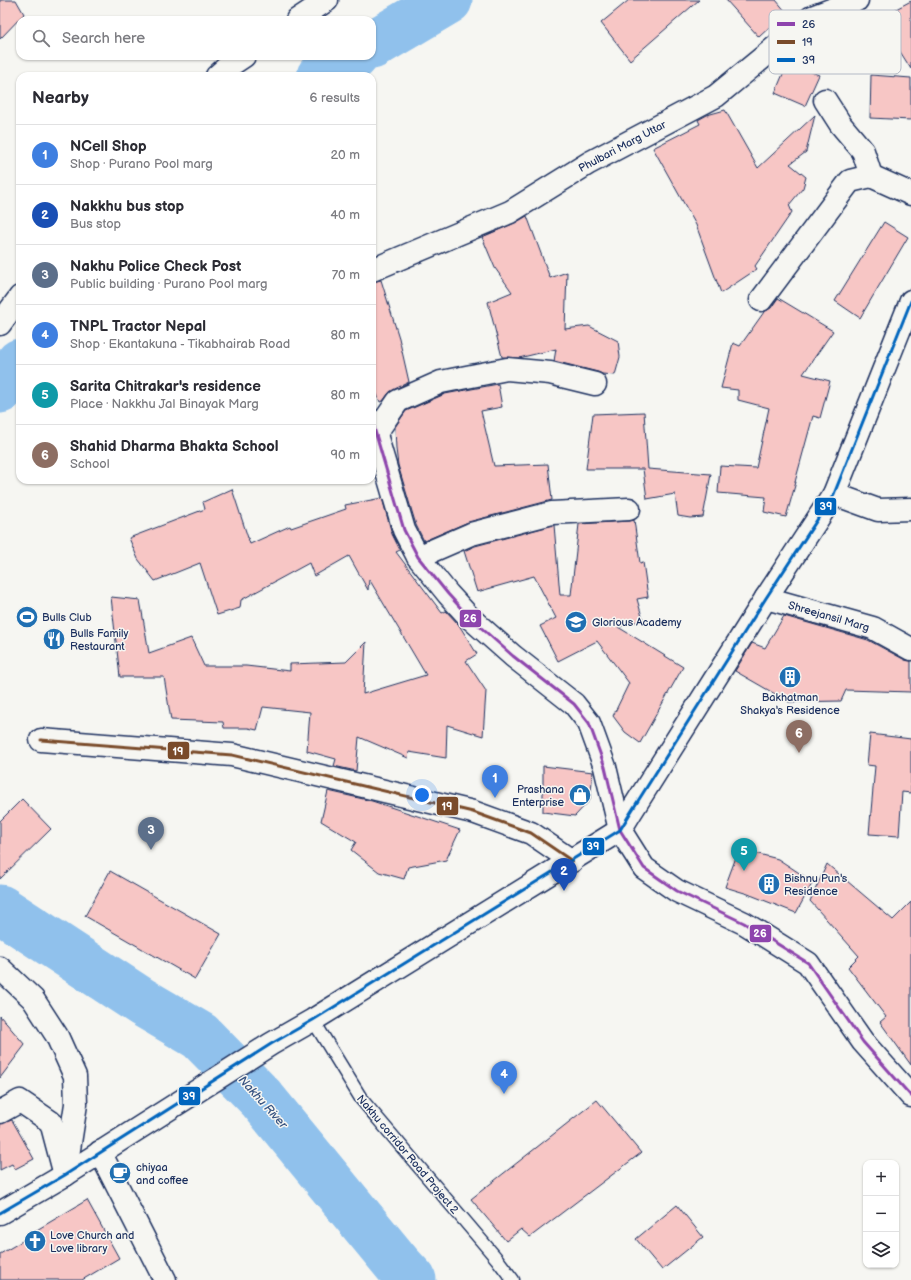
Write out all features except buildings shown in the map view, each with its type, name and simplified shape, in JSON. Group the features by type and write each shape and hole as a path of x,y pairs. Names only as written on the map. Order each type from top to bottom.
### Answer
{"street":[{"path":"303,16 327,0"},
{"name":"Phulbari Marg Uttar","path":"831,10 857,0"},
{"name":"Phulbari Marg Uttar","path":"376,268 510,212 589,163 716,96 769,52"},
{"path":"222,72 238,60"},
{"path":"825,100 841,125 863,151 871,176"},
{"path":"761,300 850,181 871,176 911,194"},
{"path":"0,1213 65,1175 271,1044 313,1020 620,830 766,598 834,494 911,301"},
{"path":"0,324 16,302"},
{"path":"376,425 398,401 441,382 507,369 550,373 595,384"},
{"path":"376,434 404,530 418,557 469,617 513,656 574,704 589,723 605,767 620,830 644,868 677,891 744,923 808,963 863,1042 911,1096"},
{"path":"834,494 878,510 911,509"},
{"path":"418,557 471,534 552,513 629,509"},
{"name":"Shreejansil Marg","path":"766,598 873,628 911,649"},
{"path":"42,740 232,755 473,812 532,833 572,861"},
{"path":"0,968 33,999 57,1036 75,1076 76,1104 65,1175"},
{"path":"0,1112 20,1100 51,1122 65,1175"},
{"path":"100,1152 165,1280"}],"lane":[{"name":"Nakhu corridor Road Project 2","path":"313,1020 362,1100 514,1280"}],"waterway":[{"name":"Nakhu River","path":"376,43 448,0"},
{"name":"Nakhu River","path":"328,72 347,60"},
{"name":"Nakhu River","path":"0,389 16,368"},
{"name":"Nakhu River","path":"0,909 142,1002 200,1036 261,1098 412,1280"}],"transit line":[{"name":"39","path":"0,1213 65,1175 271,1044 313,1020 620,830 766,598 834,494 911,301"},
{"name":"26","path":"376,435 404,530 418,557 469,617 513,656 574,704 589,723 605,767 620,830 644,868 677,891 744,923 808,963 863,1042 911,1096"},
{"name":"19","path":"41,740 232,755 473,812 531,833 572,861"}],"place":[{"name":"Bulls Club","path":"27,617"},
{"name":"Glorious Academy","path":"576,622"},
{"name":"Bulls Family Restaurant","path":"54,639"},
{"name":"Bakhatman Shakya's Residence","path":"790,677"},
{"name":"Shahid Dharma Bhakta School","path":"799,753"},
{"name":"Prashana Enterprise","path":"580,795"},
{"name":"NCell Shop","path":"495,798"},
{"name":"Nakhu Police Check Post","path":"151,850"},
{"name":"Sarita Chitrakar's residence","path":"744,871"},
{"name":"Bishnu Pun's Residence","path":"769,884"},
{"name":"Nakkhu bus stop","path":"564,891"},
{"name":"TNPL Tractor Nepal","path":"504,1094"},
{"name":"chiyaa and coffee","path":"120,1173"},
{"name":"Love Church and Love library","path":"35,1241"}]}
